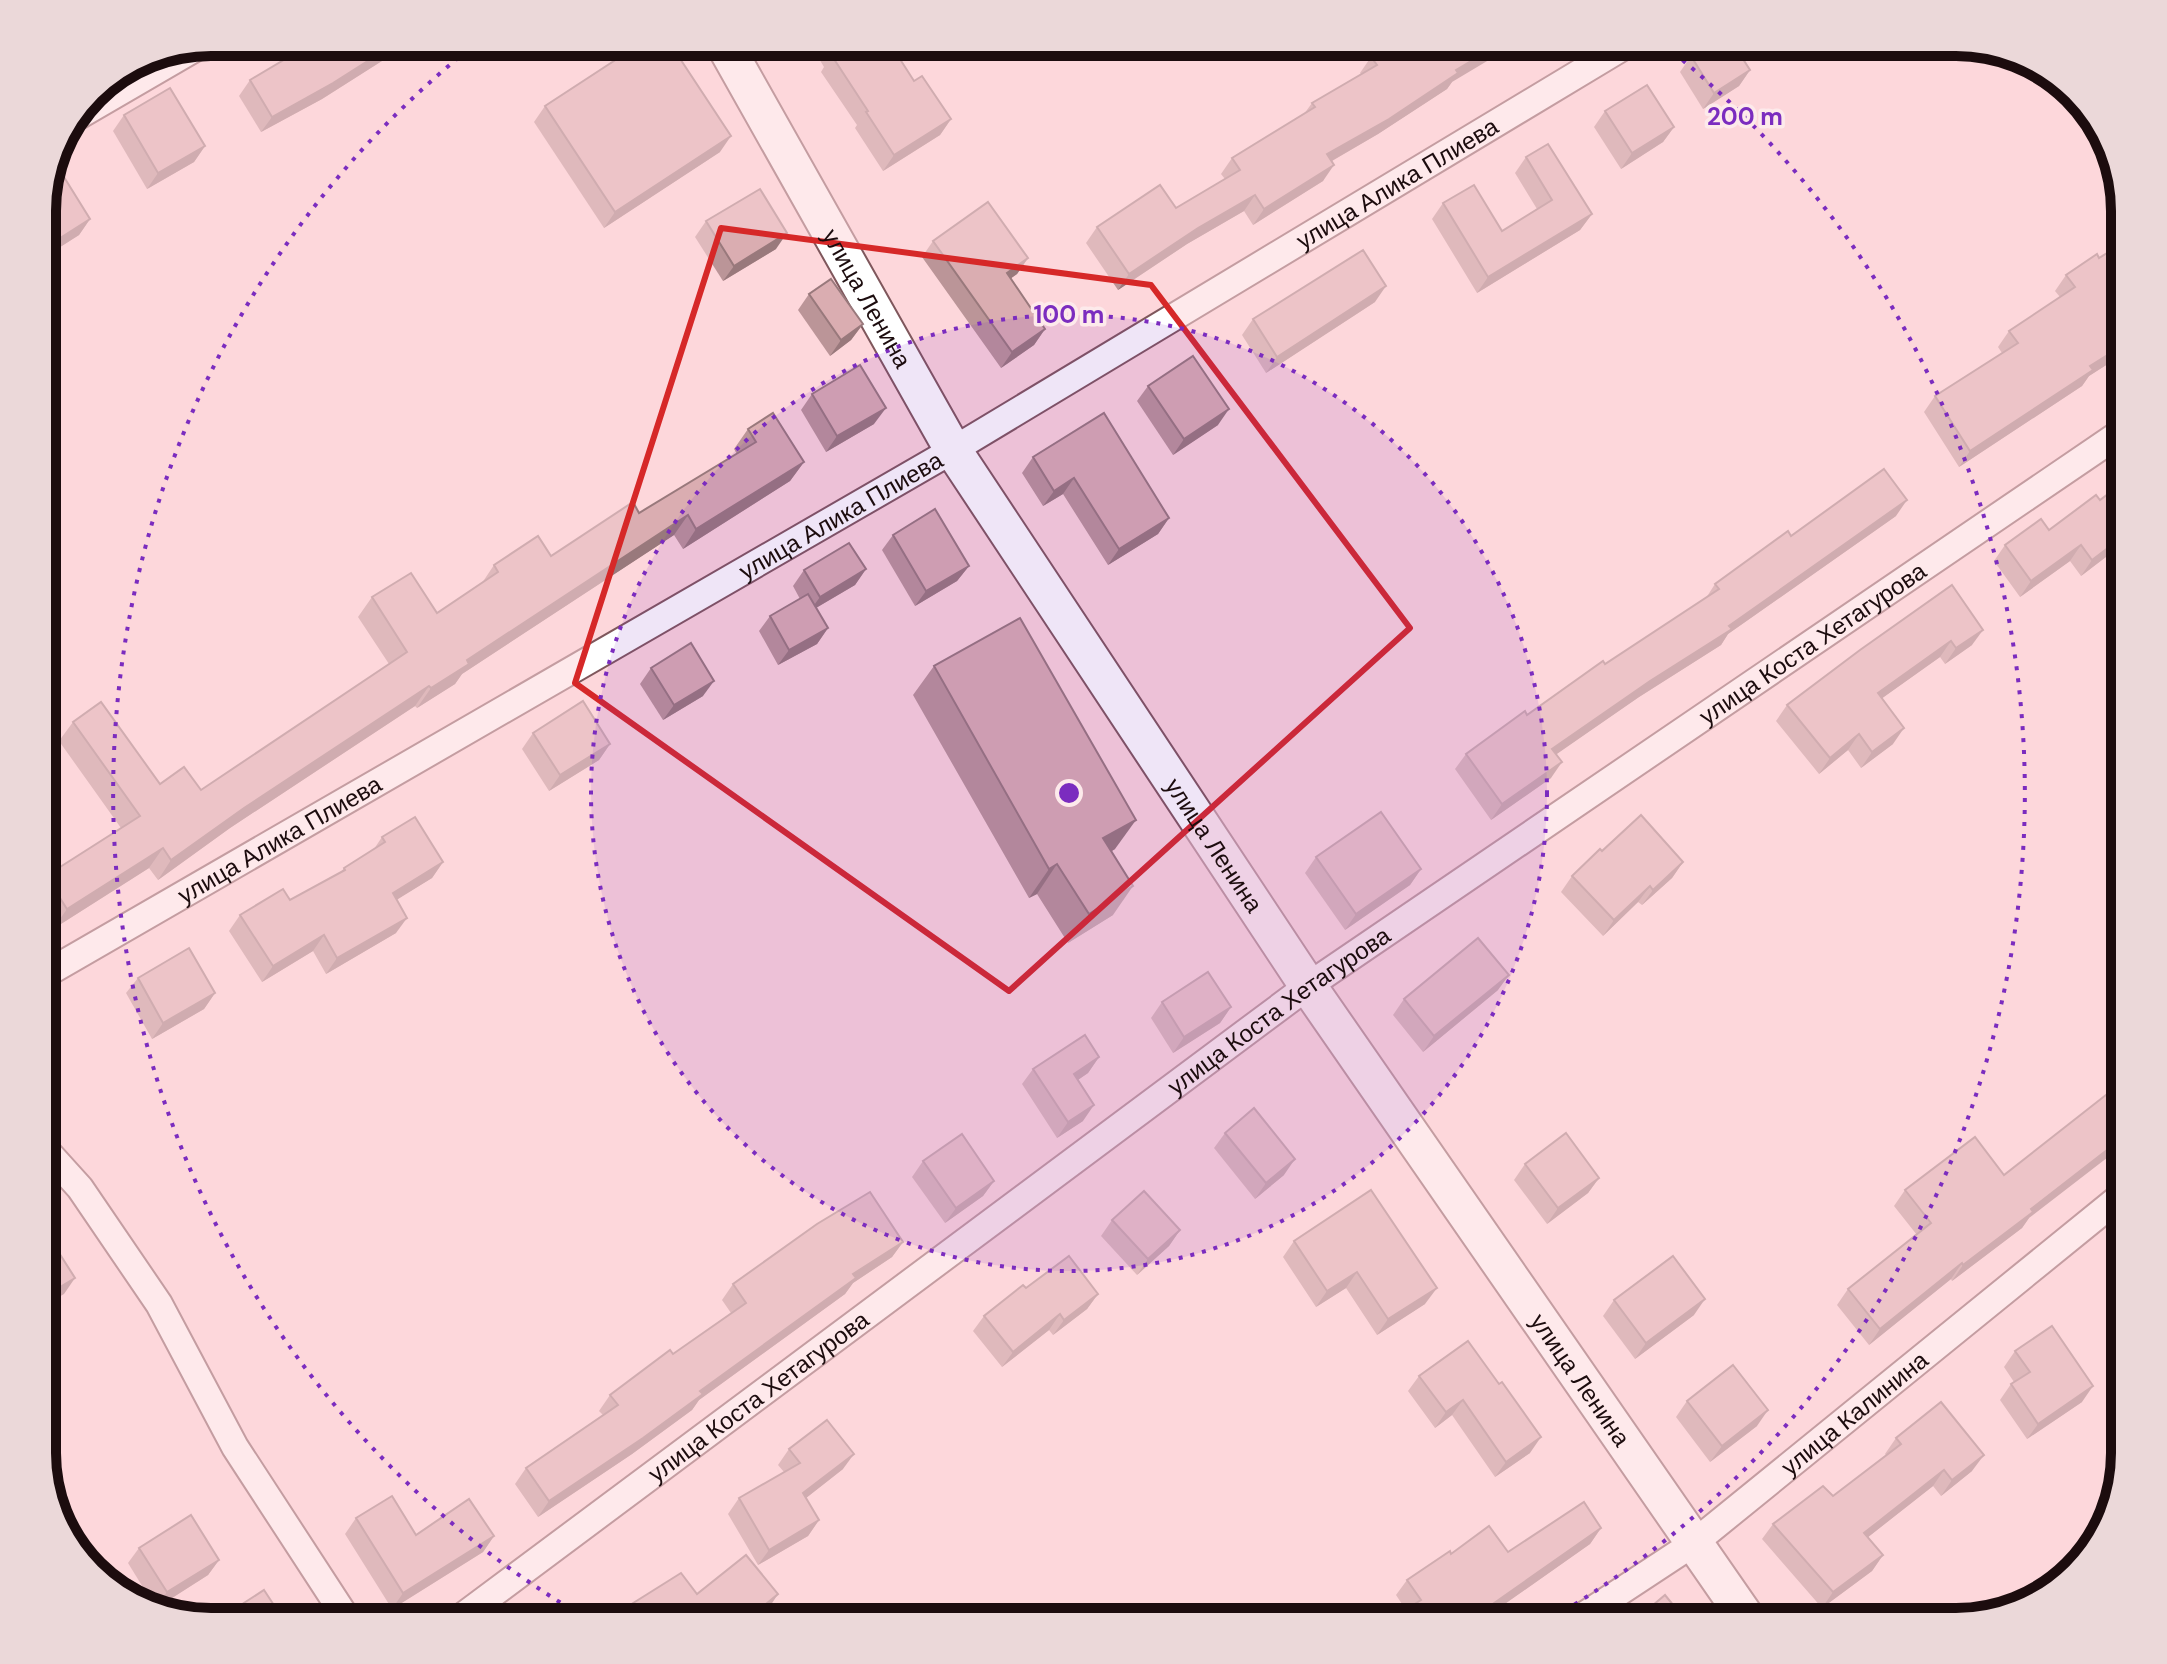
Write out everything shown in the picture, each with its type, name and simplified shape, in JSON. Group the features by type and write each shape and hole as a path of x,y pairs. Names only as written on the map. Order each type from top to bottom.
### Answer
{"street":[{"name":"улица Ленина","path":"731,56 953,450 1308,986 1739,1608"},
{"name":"улица Алика Плиева","path":"56,968 953,450 1608,56"},
{"path":"98,104 174,60"},
{"name":"улица Коста Хетагурова","path":"474,1608 1308,986 2111,440"},
{"path":"56,1161 80,1188 159,1304 235,1447 340,1608"},
{"name":"улица Калинина","path":"1595,1608 1694,1543 2111,1204"}],"highlighted area":[{"path":"721,228 1151,285 1410,628 1009,991 575,683"}],"building":[{"path":"290,56 376,56 272,117 250,80"},
{"path":"622,56 678,56 731,136 615,212 545,106"},
{"path":"832,56 898,56 914,81 922,76 951,119 894,155"},
{"path":"1480,56 1389,119 1327,154 1334,165 1264,209 1255,195 1129,274 1097,227 1160,185 1176,208 1240,170 1232,158 1315,107 1312,103 1377,65 1371,57"},
{"path":"1691,56 1741,56 1750,70 1714,93"},
{"path":"1647,85 1674,127 1632,153 1605,111"},
{"path":"170,88 205,146 158,173 124,115"},
{"path":"1548,144 1592,214 1488,277 1443,203 1474,185 1502,231 1552,200 1526,157"},
{"path":"61,172 90,219 57,240 56,201"},
{"path":"760,189 787,233 734,266 706,221"},
{"path":"988,202 1028,258 1007,273 1045,329 1012,352 933,241"},
{"path":"1363,250 1386,286 1277,357 1253,319"},
{"path":"2111,251 2111,353 2090,366 2093,370 1970,451 1935,396 2018,343 2009,331 2075,287 2066,275 2097,254 2099,258"},
{"path":"831,279 863,324 841,340 809,294"},
{"path":"1193,356 1229,409 1184,439 1148,386"},
{"path":"860,365 886,408 837,436 812,394"},
{"path":"773,413 804,462 696,529 688,515 467,660 469,664 431,688 429,686 244,808 171,860 163,848 67,909 56,892 56,870 140,816 73,722 101,702 160,784 184,767 201,790 407,652 372,597 411,573 437,613 498,572 494,565 538,536 551,556 633,502 639,513 756,442 748,429"},
{"path":"1104,413 1169,518 1119,549 1074,478 1054,491 1033,457"},
{"path":"1884,469 1907,500 1729,626 1732,629 1552,749 1562,762 1502,804 1466,754 1525,711 1527,715 1603,661 1605,664 1719,589 1715,584 1788,531 1791,536"},
{"path":"2111,492 2111,546 2092,560 2081,545 2031,581 2005,545 2041,519 2049,530 2096,495 2100,500"},
{"path":"935,509 969,566 926,591 893,535"},
{"path":"849,543 866,569 820,597 804,570"},
{"path":"1952,585 1983,630 1956,648 1951,641 1878,693 1904,728 1872,752 1859,734 1830,758 1787,705"},
{"path":"808,594 828,628 789,650 770,616"},
{"path":"1020,618 1136,820 1103,838 1133,886 1089,914 1057,864 1049,869 934,666"},
{"path":"691,643 714,681 674,705 651,668"},
{"path":"583,701 610,744 560,775 533,733"},
{"path":"1381,812 1421,869 1356,914 1316,857"},
{"path":"1641,815 1683,862 1653,890 1650,886 1614,920 1572,876"},
{"path":"415,817 443,862 393,893 407,918 337,958 324,935 273,966 240,915 283,889 290,900 345,870 385,842 382,837"},
{"path":"1478,938 1509,975 1434,1036 1404,999"},
{"path":"189,948 215,993 163,1023 138,978"},
{"path":"1208,972 1231,1007 1184,1037 1162,1002"},
{"path":"1085,1035 1099,1057 1074,1074 1094,1105 1068,1122 1033,1069"},
{"path":"2111,1091 2111,1147 2031,1209 2033,1212 1962,1263 1880,1329 1848,1289 1931,1223 1905,1190 1975,1137 2004,1175"},
{"path":"1254,1108 1295,1159 1266,1183 1225,1133"},
{"path":"1566,1133 1599,1178 1558,1208 1525,1164"},
{"path":"962,1134 994,1181 956,1208 923,1161"},
{"path":"1371,1190 1437,1288 1388,1319 1357,1272 1327,1291 1294,1241"},
{"path":"1144,1191 1180,1230 1148,1259 1112,1220"},
{"path":"870,1192 903,1242 853,1274 856,1278 700,1391 703,1394 643,1438 549,1501 526,1468 618,1405 610,1395 670,1350 673,1354 746,1303 733,1284 817,1224"},
{"path":"56,1248 75,1278 56,1289"},
{"path":"1069,1256 1098,1294 1064,1320 1060,1314 1013,1352 984,1316 1023,1285 1026,1288"},
{"path":"1673,1256 1705,1299 1646,1343 1614,1300"},
{"path":"2052,1326 2093,1386 2038,1424 2011,1384 2030,1372 2015,1351"},
{"path":"1468,1341 1541,1437 1506,1462 1463,1400 1446,1412 1419,1376"},
{"path":"1733,1365 1768,1410 1722,1446 1687,1401"},
{"path":"1941,1402 1984,1455 1952,1480 1944,1470 1864,1533 1883,1555 1833,1592 1773,1524 1823,1486 1833,1496 1901,1444 1896,1438"},
{"path":"827,1420 854,1454 803,1493 819,1520 769,1550 739,1498 800,1463 789,1449"},
{"path":"392,1496 416,1535 469,1499 494,1536 403,1593 356,1518"},
{"path":"1584,1502 1601,1528 1487,1608 1408,1608 1421,1600 1407,1580 1450,1551 1451,1554 1489,1526 1508,1552"},
{"path":"191,1515 219,1560 167,1592 139,1548"},
{"path":"746,1555 778,1594 761,1608 625,1608 681,1573 697,1594"},
{"path":"264,1590 276,1608 236,1608"},
{"path":"1665,1595 1676,1608 1650,1608"}]}
